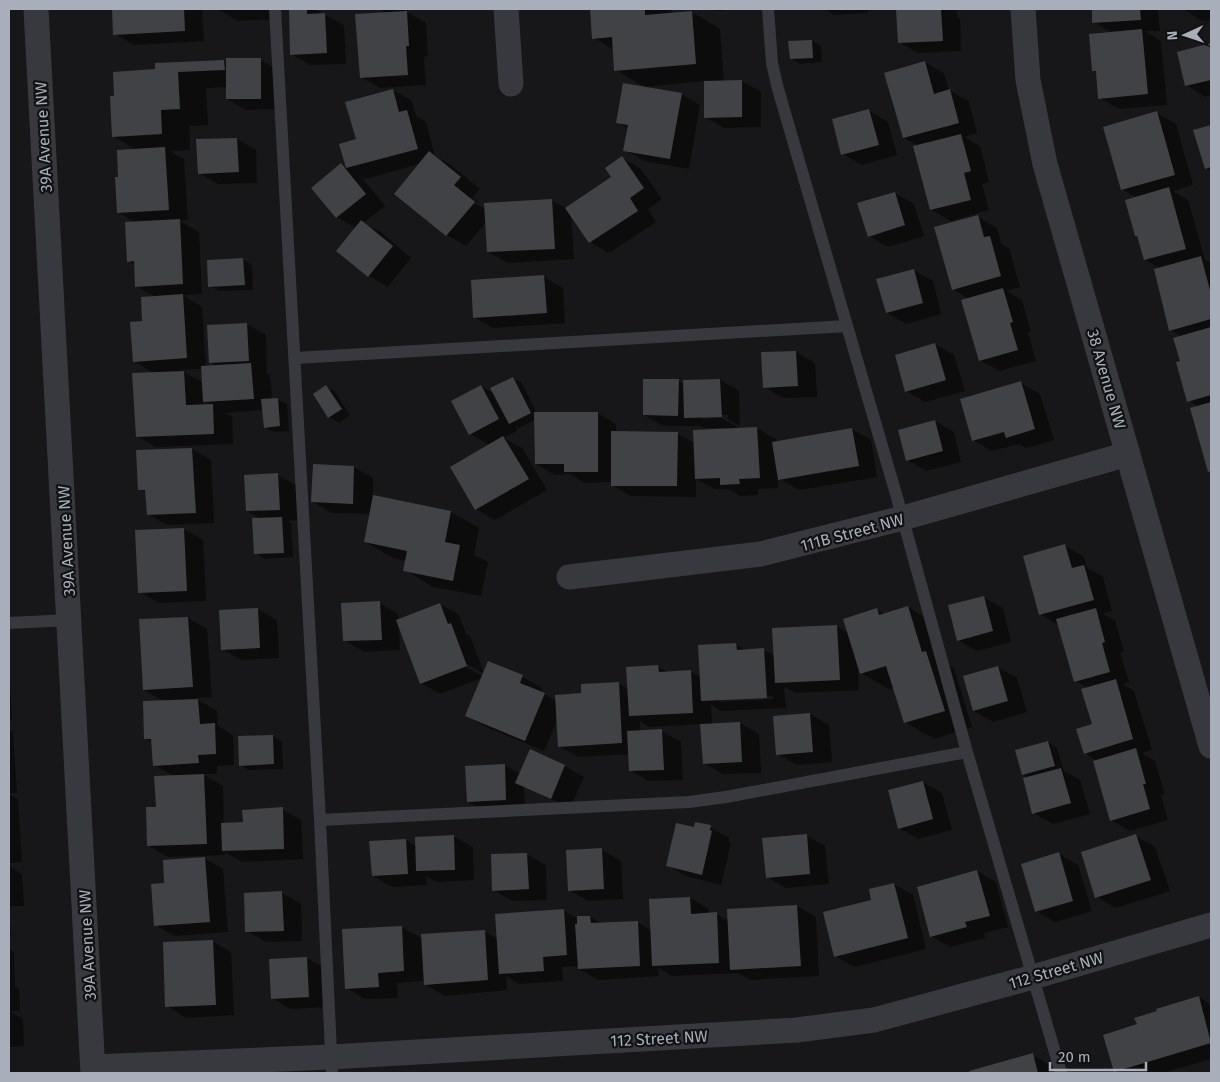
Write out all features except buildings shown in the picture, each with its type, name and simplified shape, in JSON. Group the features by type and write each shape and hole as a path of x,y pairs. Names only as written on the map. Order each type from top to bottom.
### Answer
{"street":[{"name":"39A Avenue NW","path":"36,9 93,1070"},
{"path":"506,9 510,84"},
{"name":"38 Avenue NW","path":"1023,9 1028,80 1045,164 1211,746"},
{"name":"111B Street NW","path":"569,577 762,554 903,518 1128,454"},
{"name":"112 Street NW","path":"93,1070 331,1065 835,1026 874,1020 1033,977 1211,925"}],"lane":[{"path":"275,9 320,820 331,1065"},
{"path":"768,9 772,63 778,88 903,518 967,752 1061,1073"},
{"path":"295,358 847,326"},
{"path":"9,622 70,620"},
{"path":"320,820 688,802 726,797 967,752"}]}
